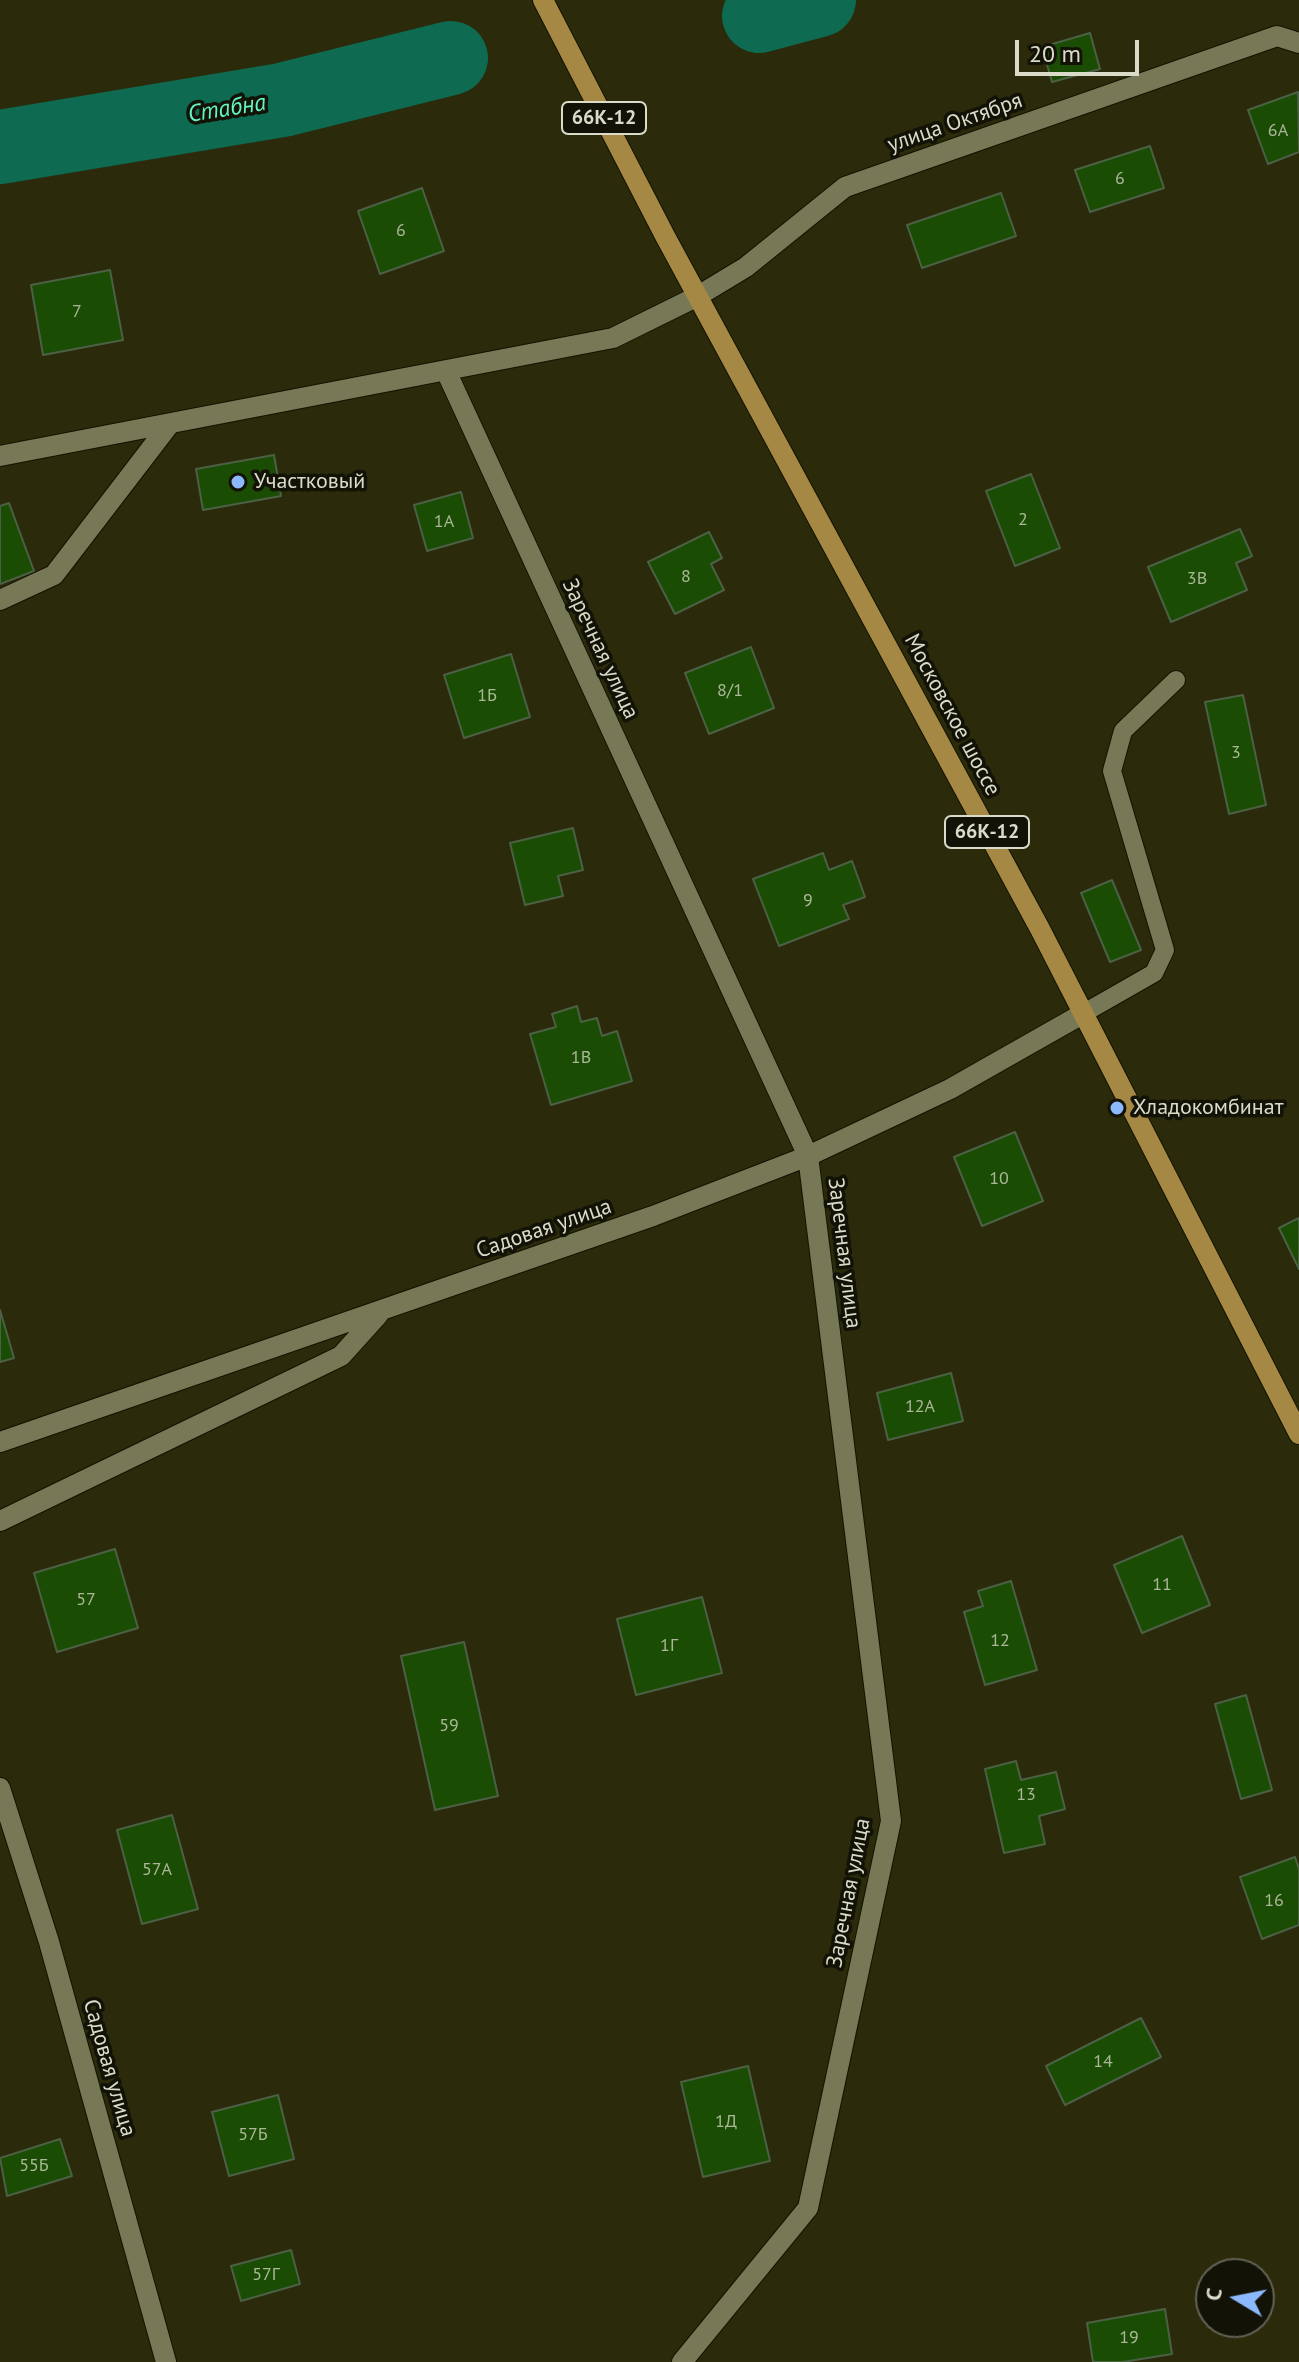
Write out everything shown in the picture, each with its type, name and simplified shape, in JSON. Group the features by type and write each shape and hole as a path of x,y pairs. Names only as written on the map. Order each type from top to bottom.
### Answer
{"main road":[{"name":"Московское шоссе","path":"543,0 665,236 1084,1013 1299,1434"}],"street":[{"name":"улица Октября","path":"698,296 746,267 845,187 1277,36 1299,43"},
{"path":"0,456 613,338 698,296"},
{"name":"Заречная улица","path":"446,371 808,1156 891,1821 808,2208 682,2362"},
{"path":"0,600 54,575 169,425"},
{"name":"Садовая улица","path":"0,1442 653,1216 808,1156 950,1089 1084,1013"},
{"path":"0,1521 341,1356 381,1312"},
{"name":"Садовая улица","path":"0,1788 49,1942 166,2362"}],"lane":[{"path":"1084,1013 1154,973 1165,950 1112,771 1123,731 1176,680"}],"building":[{"path":"1090,33 1100,69 1052,82 1042,47"},
{"path":"1298,92 1299,152 1268,164 1248,110"},
{"path":"1150,146 1164,188 1090,212 1075,170"},
{"path":"422,188 444,251 380,274 358,211"},
{"path":"1001,193 1016,236 922,268 907,225"},
{"path":"110,270 123,340 43,355 31,285"},
{"name":"Участковый","path":"274,455 281,496 203,510 196,469"},
{"path":"1031,474 1060,548 1015,566 986,491"},
{"path":"461,492 473,538 427,551 414,505"},
{"path":"9,503 34,571 0,584 0,506"},
{"path":"1240,529 1252,556 1236,563 1247,590 1171,622 1148,567"},
{"path":"709,532 722,558 711,564 724,590 675,614 648,562"},
{"path":"751,647 774,708 709,734 685,673"},
{"path":"511,654 530,717 464,738 444,675"},
{"path":"1243,695 1266,805 1229,814 1205,702"},
{"path":"573,828 583,870 558,876 563,896 525,905 510,843"},
{"path":"823,853 829,870 852,861 865,897 843,905 849,919 779,946 753,879"},
{"path":"1112,880 1141,950 1110,962 1081,893"},
{"path":"577,1006 581,1022 597,1018 602,1036 617,1031 632,1081 551,1105 530,1034 556,1027 552,1014"},
{"path":"1015,1132 1043,1201 982,1226 954,1157"},
{"path":"1299,1218 1299,1269 1279,1228"},
{"path":"0,1310 14,1358 0,1362"},
{"path":"951,1373 963,1421 888,1440 877,1393"},
{"path":"1182,1536 1210,1605 1142,1633 1114,1565"},
{"path":"115,1549 138,1628 57,1652 34,1573"},
{"path":"1011,1581 1037,1670 985,1685 964,1612 983,1606 978,1591"},
{"path":"702,1597 722,1673 636,1695 617,1619"},
{"path":"464,1642 498,1796 435,1810 401,1656"},
{"path":"1246,1695 1272,1790 1241,1799 1215,1704"},
{"path":"1016,1761 1021,1780 1056,1772 1065,1809 1039,1816 1045,1844 1004,1853 985,1769"},
{"path":"172,1815 198,1909 142,1924 117,1830"},
{"path":"1295,1857 1299,1869 1299,1925 1262,1939 1240,1877"},
{"path":"1141,2018 1161,2057 1065,2105 1046,2066"},
{"path":"748,2066 770,2161 703,2177 681,2082"},
{"path":"278,2095 294,2159 229,2176 212,2112"},
{"path":"60,2139 72,2176 7,2196 0,2158"},
{"path":"291,2250 300,2284 241,2301 231,2266"},
{"path":"1165,2309 1172,2354 1123,2362 1093,2362 1087,2323"}],"waterway":[{"name":"Стабна","path":"759,16 819,0"},
{"name":"Стабна","path":"0,147 282,100 451,58"}],"place":[{"name":"Участковый","path":"238,482"},
{"name":"Хладокомбинат","path":"1117,1108"}]}
